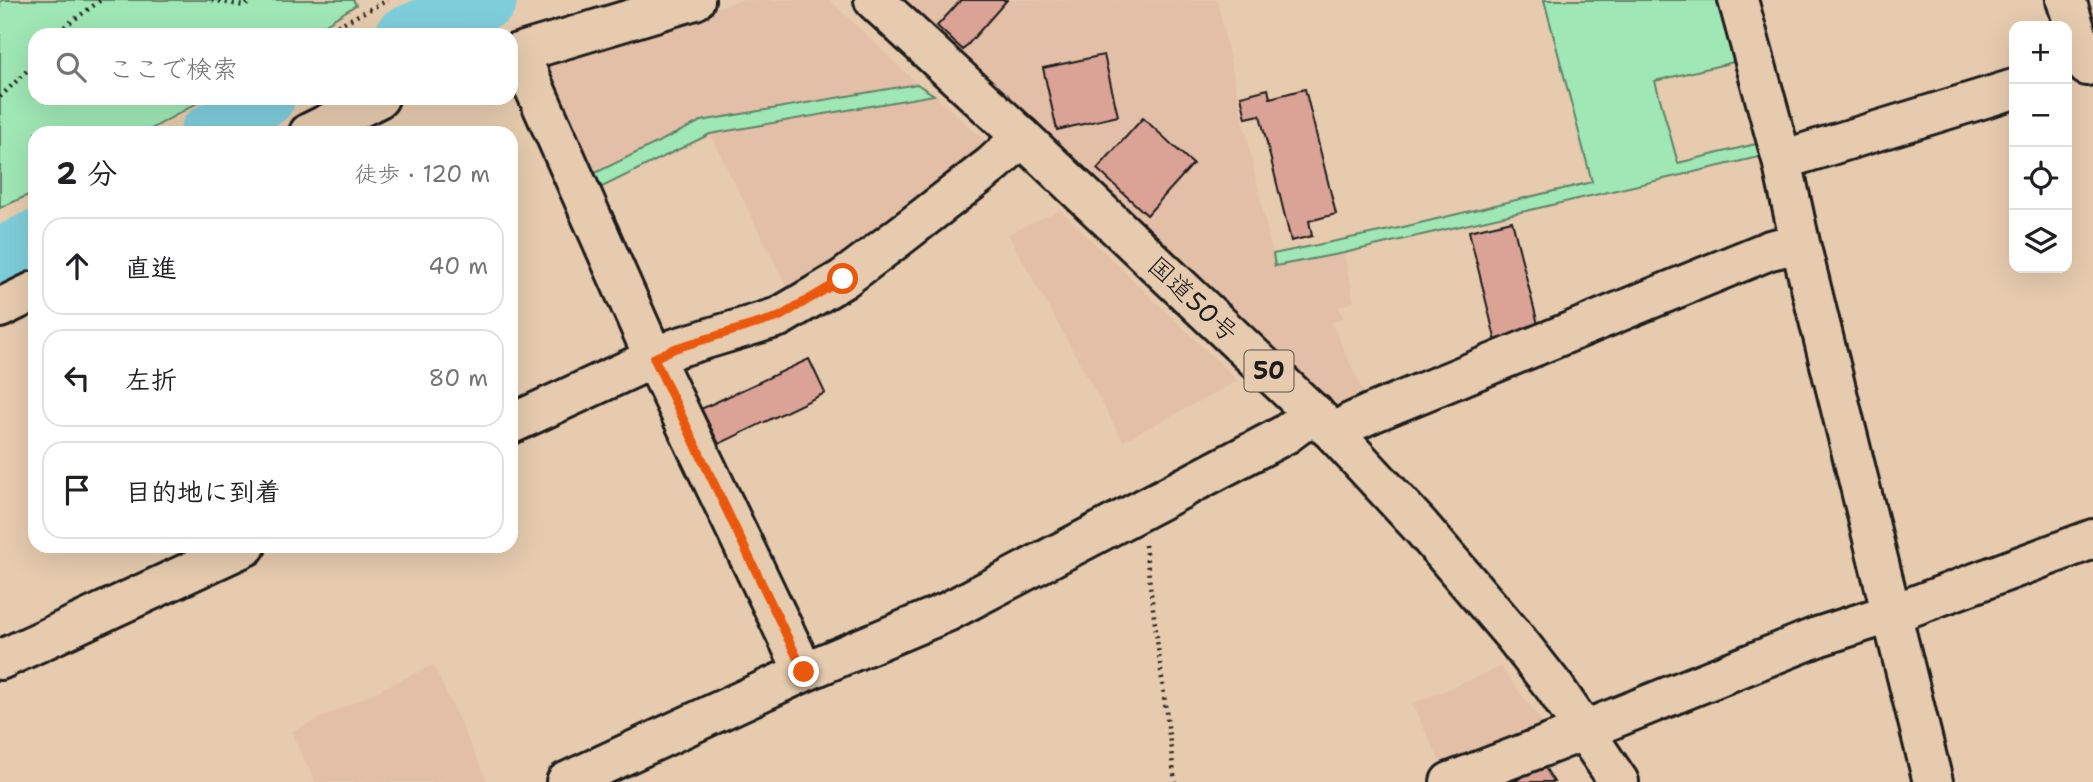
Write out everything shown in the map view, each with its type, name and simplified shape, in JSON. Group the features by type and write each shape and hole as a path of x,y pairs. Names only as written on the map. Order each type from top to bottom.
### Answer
{"main road":[{"path":"518,53 695,0"},
{"name":"国道50号","path":"874,0 1023,137 1324,424 1421,527 1514,636 1555,688 1619,782"},
{"path":"1738,0 1782,160 1933,782"},
{"path":"2066,0 2082,68"},
{"path":"518,61 654,358 804,672"},
{"path":"1782,160 2009,91"},
{"path":"323,126 365,105"},
{"path":"518,421 676,348 779,317 843,279 992,165 1023,137"},
{"path":"566,782 804,672 959,606 1286,434 1324,424 1350,423 1770,250 1800,243"},
{"path":"0,308 28,294"},
{"path":"1450,782 1817,637 1908,608 2093,539"},
{"path":"0,660 231,553"}],"path":[{"path":"63,28 101,0"},
{"path":"212,0 244,6 254,0"},
{"path":"333,28 388,0"},
{"path":"0,97 28,70"},
{"path":"1144,537 1175,782"}],"shaded area":[{"path":"743,0 830,0 917,84 701,121 593,174 541,58"},
{"path":"902,0 1217,0 1275,266 1344,253 1354,301 1339,307 1343,318 1332,323 1368,403 1339,413 1083,165"},
{"path":"934,95 987,143 980,154 791,295 710,134"},
{"path":"1060,210 1238,381 1123,441 1008,234"},
{"path":"433,665 488,782 315,782 291,732"},
{"path":"1501,667 1546,728 1445,771 1412,704"}],"green space":[{"path":"353,0 356,5 319,28 28,28 28,105 194,105 156,126 28,126 28,195 0,208 0,2"},
{"path":"1544,0 1722,0 1738,61 1655,81 1678,163 1760,143 1763,156 1344,253 1275,266 1273,254 1399,228 1592,182"},
{"path":"917,84 934,95 710,134 594,191 593,174 701,121"}],"building":[{"path":"961,0 1007,0 963,50 937,26"},
{"path":"1104,55 1118,116 1057,130 1043,68"},
{"path":"1268,89 1270,98 1305,89 1336,214 1309,221 1312,236 1291,241 1260,115 1246,118 1241,96"},
{"path":"1143,118 1193,164 1147,215 1097,169"},
{"path":"1512,221 1540,332 1496,342 1469,231"},
{"path":"809,359 825,393 719,444 701,409"},
{"path":"1543,764 1554,782 1514,782"}],"waterway":[{"path":"420,28 489,0"},
{"path":"220,126 255,105"},
{"path":"0,256 28,242"}],"route":[{"path":"804,672 654,358 676,348 779,317 843,279"}]}
